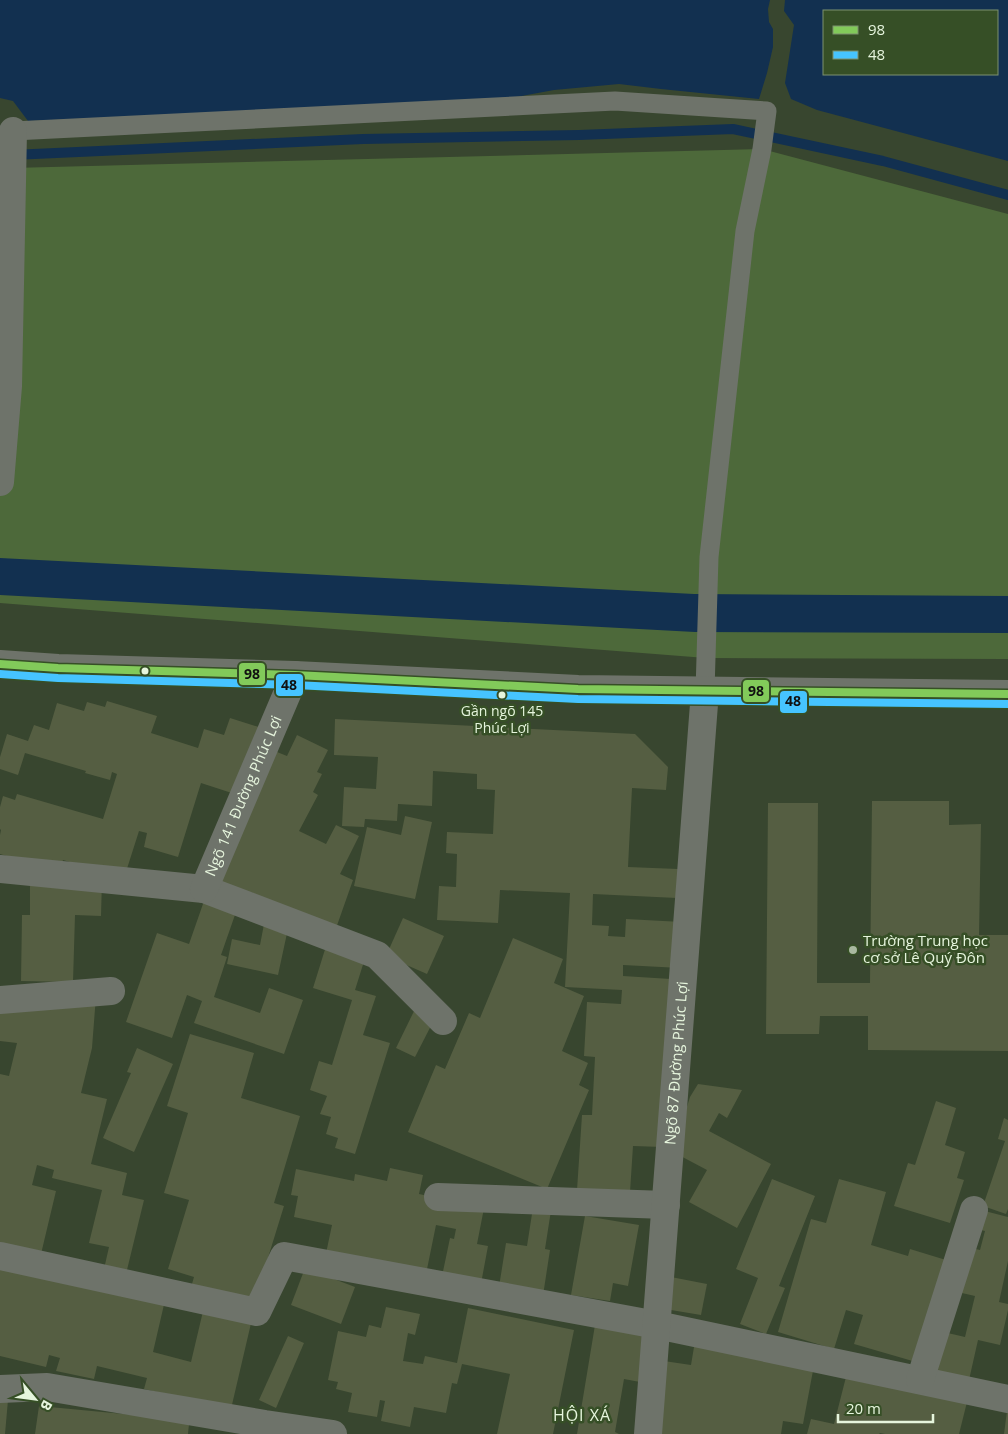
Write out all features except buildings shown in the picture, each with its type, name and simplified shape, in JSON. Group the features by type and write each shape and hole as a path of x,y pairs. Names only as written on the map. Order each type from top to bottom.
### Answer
{"street":[{"path":"0,482 8,386 13,147"},
{"path":"0,664 58,668 295,675 578,689 1008,694"},
{"name":"Ngõ 141 Đường Phúc Lợi","path":"204,889 295,675"},
{"name":"Ngõ 87 Đường Phúc Lợi","path":"648,1434 705,691"},
{"path":"0,869 204,889 377,955 443,1021"},
{"path":"0,1000 111,991"},
{"path":"438,1197 666,1205"},
{"path":"920,1380 974,1210"},
{"path":"0,1256 257,1312 284,1256 656,1326 1008,1399"},
{"path":"0,1389 47,1387 213,1425 334,1434"}],"lane":[{"path":"13,147 615,101 768,111 745,231 710,557 705,691"}],"green space":[{"path":"762,149 1008,214 1008,659 706,658 0,603 0,167"}],"water":[{"path":"0,0 770,0 768,9 769,22 773,29 773,47 759,99 619,84 554,90 494,101 28,121 13,101 0,98"},
{"path":"785,0 1008,0 1008,161 817,110 791,99 785,83 794,25 784,11"},
{"path":"0,558 694,594 1008,596 1008,633 695,632 0,595"}],"waterway":[{"path":"12,155 363,139 579,135 733,129 883,161 1008,195"}],"transit line":[{"name":"98","path":"0,664 58,668 295,675 578,689 1008,694"},
{"name":"48","path":"0,674 58,678 295,685 578,699 1008,704"}],"place":[{"name":"Gần ngõ 145 Phúc Lợi","path":"502,695"},
{"name":"Trường Trung học cơ sở Lê Quý Đôn","path":"853,950"}],"district":[{"name":"HỘI XÁ","path":"582,1415"}]}
